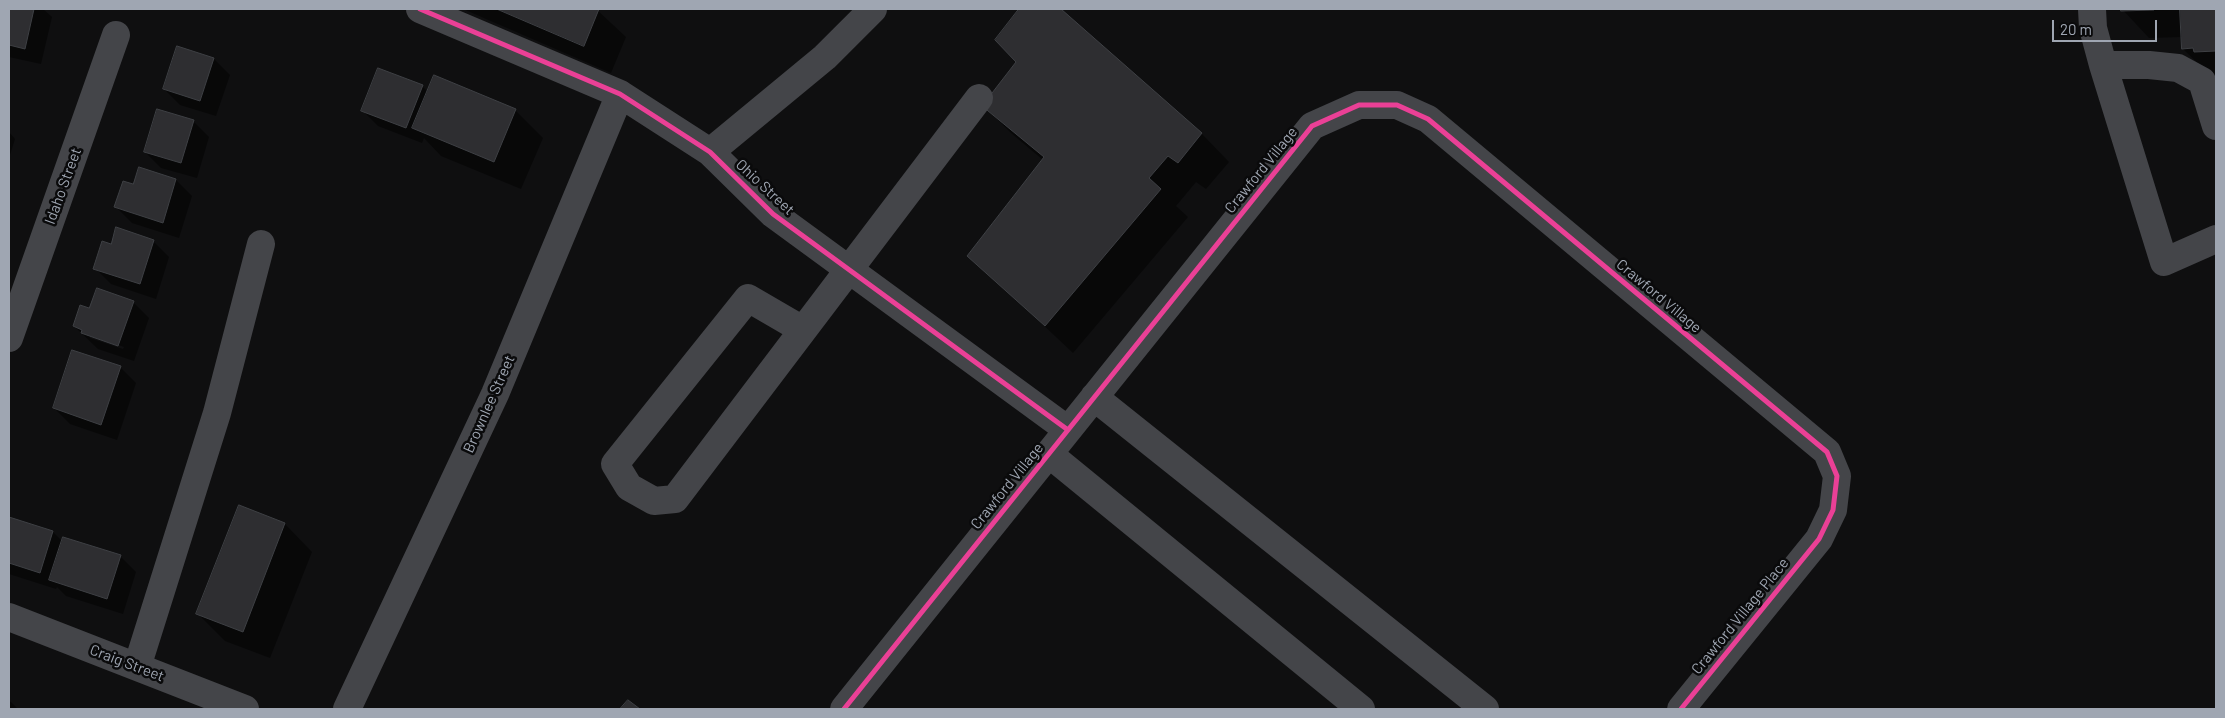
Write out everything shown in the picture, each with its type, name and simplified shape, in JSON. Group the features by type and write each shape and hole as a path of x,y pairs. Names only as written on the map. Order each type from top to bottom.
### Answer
{"street":[{"name":"Ohio Street","path":"420,9 620,94 710,152 773,214 1068,430"},
{"path":"710,152 825,57 873,9"},
{"path":"2092,9 2092,28 2164,262 2216,239"},
{"name":"Idaho Street","path":"9,338 116,35"},
{"path":"2103,65 2149,65 2178,68 2202,81 2216,126"},
{"name":"Brownlee Street","path":"347,709 495,394 620,94"},
{"path":"803,330 748,298 615,464 629,487 654,501 675,499 979,98"},
{"name":"Crawford Village","path":"844,709 1312,126 1359,105 1397,105 1428,120 1826,452 1836,476 1833,510 1819,539"},
{"path":"137,667 217,413 261,244"},
{"path":"1094,397 1485,709"},
{"path":"1048,454 1361,709"},
{"name":"Crawford Village Place","path":"1681,709 1819,539"},
{"name":"Craig Street","path":"9,617 245,709"}],"building":[{"path":"9,9 34,9 25,49 9,45"},
{"path":"497,9 599,9 584,46"},
{"path":"1019,9 1061,9 1202,133 1178,163 1168,156 1149,178 1161,189 1045,326 967,256 1044,157 982,106 1016,62 995,40"},
{"path":"2121,9 2154,9 2154,10 2121,11"},
{"path":"2180,9 2216,9 2216,51 2194,52 2193,48 2182,49"},
{"path":"177,46 214,58 200,101 163,89"},
{"path":"378,68 423,85 406,128 361,111"},
{"path":"434,75 516,109 494,162 412,128"},
{"path":"157,109 194,120 181,163 144,152"},
{"path":"139,167 176,179 163,223 114,207 123,181 133,184"},
{"path":"116,227 154,240 140,284 93,269 102,241 111,244"},
{"path":"97,288 134,301 118,346 81,333 82,330 73,326 80,305 89,308"},
{"path":"72,350 121,366 101,425 53,408"},
{"path":"239,505 285,523 243,632 196,614"},
{"path":"9,517 53,531 40,573 9,563"},
{"path":"63,537 121,555 107,599 49,580"},
{"path":"628,700 640,709 620,709"}],"cycle path":[{"path":"420,9 620,94 710,152 773,214 1068,430"},
{"path":"844,709 1312,126 1359,105 1397,105 1428,119 1827,452 1837,476 1833,510 1819,539 1681,709"}]}
